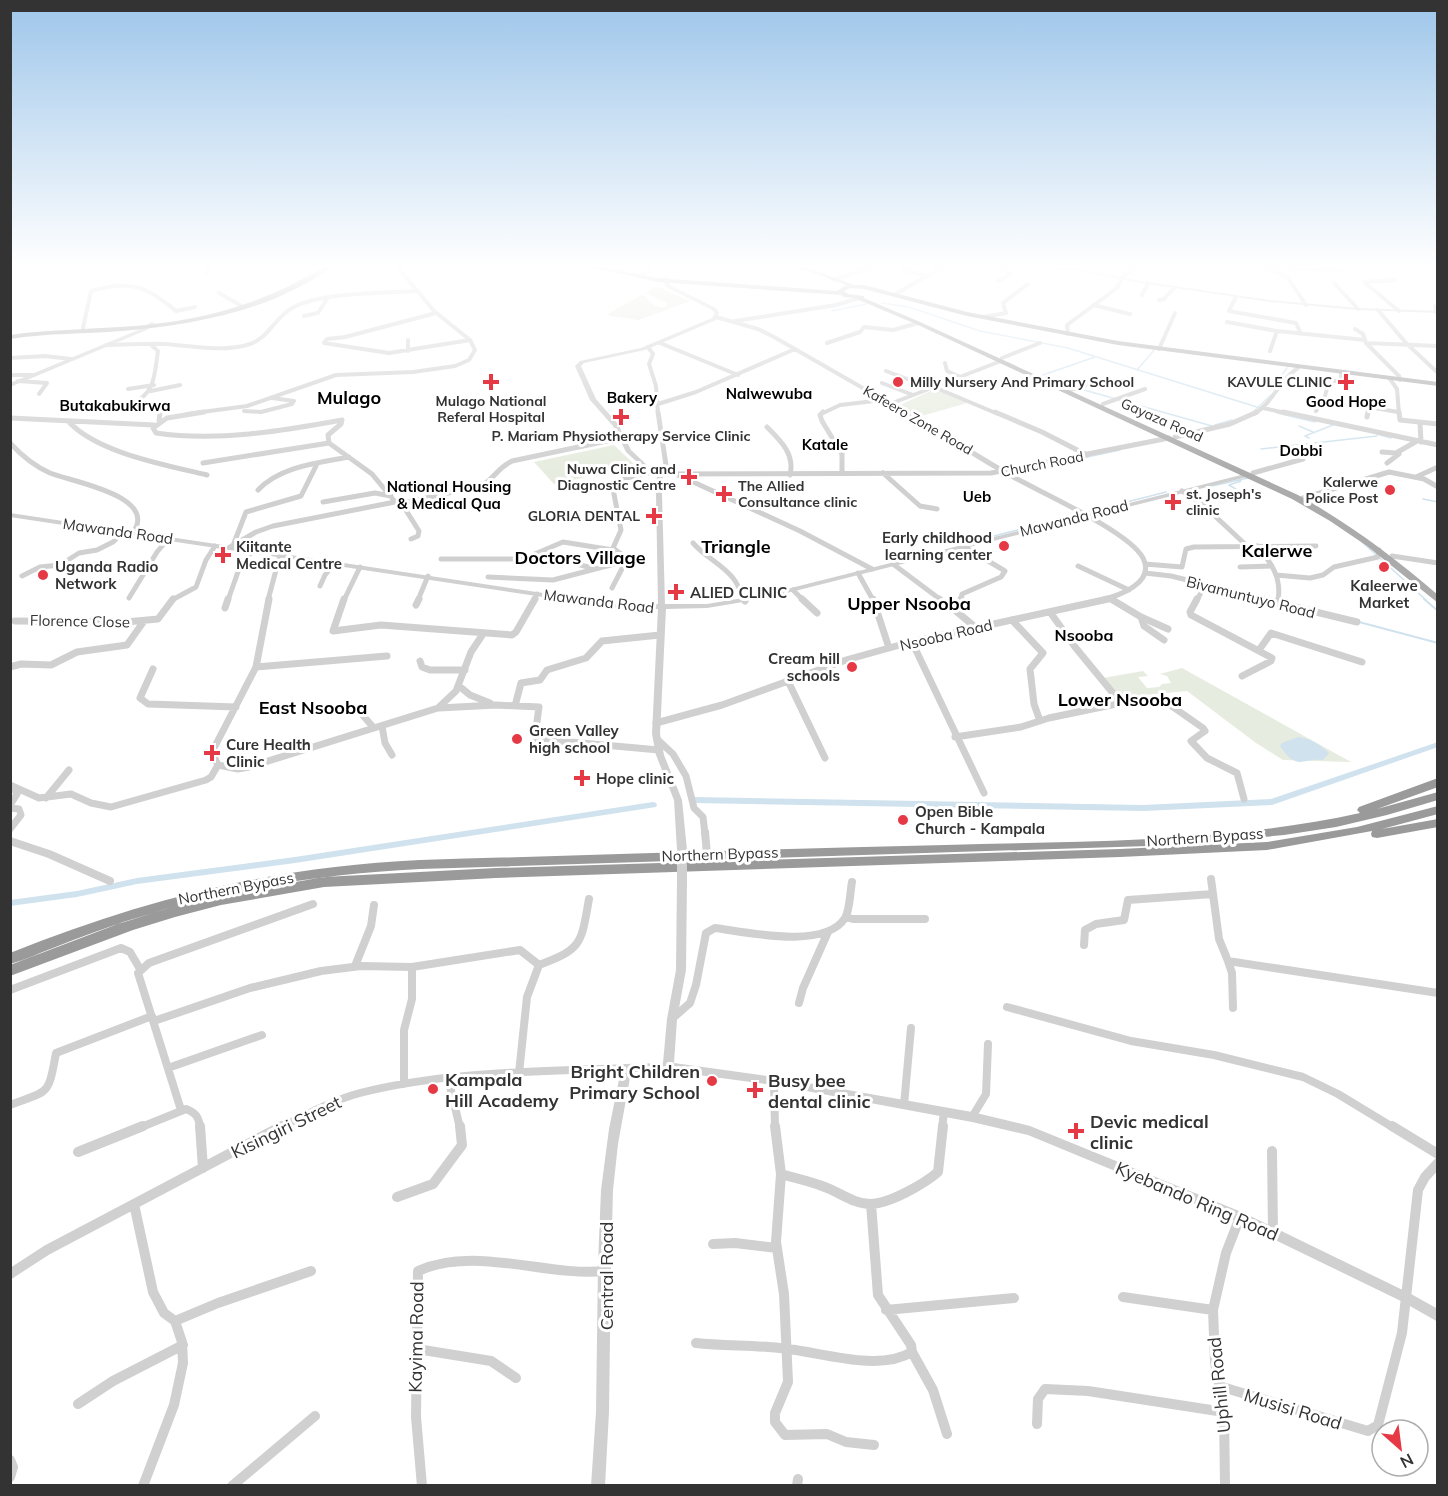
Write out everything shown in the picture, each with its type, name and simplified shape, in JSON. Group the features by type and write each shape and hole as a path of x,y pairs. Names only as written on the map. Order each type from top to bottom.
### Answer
{"highway":[{"path":"1338,823 1353,814 1437,782"},
{"name":"Northern Bypass","path":"10,959 81,931 169,902 286,877 377,867 707,854 972,849 1202,840 1265,834 1338,823 1406,807 1437,796"},
{"name":"Northern Bypass","path":"10,971 128,926 173,912 231,898 324,882 453,874 1120,853 1266,846 1357,831 1437,810"},
{"path":"1266,846 1311,844 1437,823"}],"main road":[{"name":"Gayaza Road","path":"945,335 1103,404 1172,438"},
{"name":"Gayaza Road","path":"948,335 1303,498 1343,521 1392,556 1437,594"},
{"path":"1073,335 1298,368 1437,384"},
{"name":"Gayaza Road","path":"1251,474 1321,511 1379,550 1437,600"}],"street":[{"path":"10,385 106,345 125,335"},
{"path":"106,345 219,347 249,344 267,335"},
{"path":"352,335 324,342 388,353 470,340"},
{"path":"11,418 157,424 185,414 230,410 337,374 433,372 460,364 475,354 470,340 463,335"},
{"path":"668,1067 672,1019 681,969 682,850 678,800 657,739 662,609 656,473 628,451 616,425 593,400 578,364 648,347 678,335"},
{"name":"Kafeero Zone Road","path":"768,335 1083,515"},
{"path":"827,343 852,335"},
{"path":"1159,349 1165,335"},
{"path":"1270,351 1276,335"},
{"path":"1308,335 1366,342 1437,346"},
{"path":"1363,335 1366,342 1399,376 1400,380"},
{"path":"1399,335 1437,373"},
{"path":"408,340 408,351"},
{"path":"660,342 738,375"},
{"path":"890,404 1040,343"},
{"path":"129,406 152,388 158,351 156,347 148,344"},
{"path":"648,347 653,354 649,364 659,398 666,465 666,470 656,473"},
{"path":"658,404 689,395 795,350"},
{"path":"10,358 45,356 71,359"},
{"path":"945,363 947,371 960,377"},
{"path":"1261,409 1274,396 1283,378 1298,368"},
{"path":"886,371 932,387 1042,432 1087,455"},
{"path":"1316,411 1325,396 1329,381 1341,381 1341,373"},
{"path":"10,375 34,375"},
{"path":"1070,390 1108,378"},
{"path":"1390,379 1399,396 1400,420 1437,424"},
{"path":"18,381 46,382 39,394"},
{"path":"882,382 913,395"},
{"path":"128,389 180,385"},
{"path":"1103,404 1144,389"},
{"path":"244,411 267,410 292,404 294,401 269,398"},
{"path":"842,473 844,467 840,446 820,420 820,414 825,410 883,399"},
{"path":"160,406 157,424 153,431 167,436 229,435 291,429 342,420 341,424 328,435 329,443"},
{"path":"1367,417 1369,407 1398,412"},
{"path":"1261,409 1437,445"},
{"name":"Church Road","path":"613,550 621,531 612,484 618,480 656,473 790,475 1005,472 1172,438 1241,420 1261,409"},
{"path":"68,421 74,429 123,452 207,475"},
{"path":"1418,442 1420,423"},
{"path":"767,427 791,454 793,468 790,475"},
{"path":"402,504 483,485 493,478 498,468 512,461 621,438"},
{"path":"1382,453 1397,452 1418,442"},
{"path":"10,443 19,454 40,469 126,500 135,509 139,519 138,528 132,534"},
{"path":"203,463 329,443 382,482 393,499"},
{"path":"1387,463 1399,454 1397,452"},
{"path":"258,490 286,472 349,457"},
{"path":"1251,474 1304,459"},
{"path":"232,545 246,512 301,496 307,490 311,470 316,466"},
{"path":"1416,477 1437,467"},
{"path":"1303,498 1389,472 1416,477 1437,487"},
{"path":"883,473 920,506 937,509"},
{"path":"676,474 698,486 788,524 872,569"},
{"name":"Mawanda Road","path":"10,515 215,546 232,545 252,551 623,607 662,609 718,605 793,590 1251,474"},
{"path":"1182,491 1201,503 1247,546"},
{"path":"323,502 375,493 393,499 402,504 419,531 418,536 411,539"},
{"path":"232,545 273,526 393,499"},
{"path":"1083,515 1141,553 1145,573"},
{"path":"22,576 40,567 60,565 79,553 97,550 113,542 123,532"},
{"path":"129,598 157,552 168,539"},
{"path":"528,558 559,542 613,550 624,556 626,561"},
{"path":"693,543 702,554 722,567 734,579 745,601"},
{"path":"10,667 21,664 51,665 77,652 127,645 144,621 161,618 173,598 196,587 206,560 215,546"},
{"path":"956,611 961,603 963,592 1001,577 1005,571 963,546"},
{"path":"1257,546 1272,566 1281,585 1278,602"},
{"path":"1145,564 1182,567 1188,549 1316,546"},
{"path":"1275,575 1302,579 1313,578 1334,567 1378,557 1379,550"},
{"path":"225,608 239,569 252,551"},
{"path":"218,765 212,753 214,746 256,667 264,617 280,555"},
{"path":"1392,556 1437,563"},
{"path":"441,559 528,558 565,561 598,569"},
{"path":"488,577 553,580 626,561"},
{"path":"612,588 626,561"},
{"path":"320,586 325,575 336,563"},
{"path":"893,564 975,627"},
{"path":"1078,566 1129,590"},
{"path":"1240,567 1272,566"},
{"path":"360,567 343,598 333,631 381,625 423,626 483,634 515,633 537,594"},
{"path":"858,573 872,592 880,633 889,648"},
{"name":"Bivamuntuyo Road","path":"1145,573 1205,585 1357,622"},
{"name":"Nsooba Road","path":"656,723 732,701 889,648 1110,598 1129,590 1142,579 1145,573"},
{"path":"416,605 428,576"},
{"path":"1205,585 1190,614 1271,657 1272,660 1242,676"},
{"path":"793,590 817,614"},
{"path":"1110,598 1141,617 1168,629"},
{"path":"1050,612 1074,649 1095,670 1121,703"},
{"path":"1141,617 1144,626 1164,640"},
{"path":"1012,620 1043,653 1030,669 1034,704 1040,721"},
{"name":"Florence Close","path":"15,621 144,621"},
{"path":"1259,650 1271,633 1362,662"},
{"path":"438,708 453,695 459,686 471,652 483,634"},
{"path":"515,706 521,683 540,680 547,670 586,658 602,641 660,635"},
{"path":"912,642 916,659 928,677 984,793"},
{"path":"256,667 387,656"},
{"path":"420,661 422,667 430,670 465,670"},
{"path":"153,669 140,698 148,704 236,706"},
{"path":"788,681 825,758"},
{"path":"459,686 478,699 496,705"},
{"path":"956,737 1011,729 1121,703 1163,700 1203,728 1205,731 1191,741 1207,758 1237,773 1244,799"},
{"path":"218,765 238,769 249,767 438,708 496,705 539,707 535,736 537,739 659,750"},
{"path":"358,710 378,727 392,755"},
{"path":"657,739 672,754 686,776 694,808 703,817 707,854"},
{"path":"10,785 34,797 46,798 71,794 105,807 118,806 206,780 211,777 218,765"},
{"path":"46,798 69,770"},
{"path":"10,785 17,794 10,806 19,809 21,815 10,829"},
{"path":"10,841 49,854 110,881"},
{"path":"1211,879 1219,939 1232,973 1233,1008"},
{"path":"846,917 846,906 852,882"},
{"path":"1084,945 1085,930 1089,926 1124,920 1128,900 1213,894"},
{"path":"519,1073 527,997 539,965 567,955 576,949 582,938 589,899"},
{"path":"181,1110 138,973 140,969 148,963 313,904"},
{"path":"355,966 371,926 374,905"},
{"path":"846,917 853,919 925,919"},
{"path":"799,1003 802,988 828,932 846,917"},
{"path":"672,1019 690,1003 696,985 704,936 710,930 715,928 797,936 828,932"},
{"path":"10,990 121,948 127,949 140,969"},
{"path":"10,1105 44,1092 50,1086 56,1053 153,1018 250,988 355,966 412,967 520,950 539,965"},
{"path":"1228,961 1437,993"},
{"path":"404,1084 404,1030 412,999 412,967"},
{"path":"1007,1007 1131,1041 1214,1055 1303,1077 1338,1094 1437,1154"},
{"path":"904,1105 911,1028"},
{"path":"168,1068 262,1035"},
{"path":"972,1117 986,1094 988,1044"},
{"name":"Kyebando Ring Road","path":"626,1068 668,1067 774,1081 972,1117 1030,1131 1240,1217 1407,1298 1437,1316"},
{"name":"Kisingiri Street","path":"10,1274 47,1250 203,1168 321,1107 358,1093 448,1078 626,1068"},
{"name":"Central Road","path":"598,1485 605,1407 605,1271 610,1152 626,1068"},
{"path":"397,1197 433,1184 462,1145 463,1140 448,1078"},
{"path":"774,1081 775,1125 781,1174 777,1248 783,1279 787,1349 787,1388 774,1418 783,1434 791,1436 827,1434 846,1442 874,1445"},
{"path":"78,1152 181,1110 192,1110 199,1119 203,1168"},
{"path":"781,1174 822,1186 852,1200 871,1204 893,1198 929,1180 938,1172 944,1112"},
{"path":"1272,1151 1273,1233"},
{"path":"1407,1298 1418,1190 1437,1163"},
{"path":"134,1204 145,1265 157,1302 165,1315 175,1320 183,1345 177,1403 143,1485"},
{"path":"871,1204 876,1287 880,1302 911,1345 912,1352 933,1390 947,1434"},
{"name":"Uphill Road","path":"1225,1485 1224,1412 1213,1343 1213,1310 1227,1253 1240,1217"},
{"path":"712,1244 735,1243 777,1248"},
{"name":"Kayima Road","path":"422,1485 416,1426 416,1275 421,1268 466,1262 580,1273 605,1271"},
{"path":"175,1320 311,1271"},
{"path":"1123,1297 1213,1310"},
{"path":"886,1310 1014,1298"},
{"name":"Musisi Road","path":"1219,1386 1344,1425 1368,1431 1374,1429 1378,1425 1402,1333 1407,1298"},
{"path":"696,1343 787,1349 864,1361 894,1359 909,1356 912,1352"},
{"path":"78,1404 113,1381 183,1345"},
{"path":"417,1349 491,1361 516,1378"},
{"path":"1037,1424 1038,1399 1045,1389 1088,1391 1224,1412"},
{"path":"232,1485 315,1416"},
{"path":"10,1460 13,1467 10,1477"}],"shaded area":[{"path":"935,389 967,403 918,417 898,406"},
{"path":"614,445 636,466 554,484 534,462"},
{"path":"1182,668 1351,762 1283,760 1256,743 1187,691 1123,697 1117,695 1103,678 1143,671 1148,676 1138,677 1147,688 1159,687 1162,684 1171,683 1167,676 1160,674"}],"water":[{"path":"1298,737 1315,742 1329,753 1323,760 1300,762 1291,759 1280,746"}],"waterway":[{"path":"1000,335 1068,348 1137,370"},
{"path":"1137,370 1155,349"},
{"path":"1043,375 1095,357"},
{"path":"1275,390 1278,380 1287,368"},
{"path":"1137,370 1258,407"},
{"path":"1038,377 1212,426"},
{"path":"1258,407 1271,395"},
{"path":"1254,411 1258,407"},
{"path":"1277,413 1315,422"},
{"path":"1215,425 1232,420"},
{"path":"1309,438 1305,436 1333,425"},
{"path":"1299,426 1313,432"},
{"path":"1377,434 1391,438"},
{"path":"1261,449 1377,436"},
{"path":"1011,473 1120,450"},
{"path":"1212,486 1248,478"},
{"path":"1241,481 1229,485 1249,497"},
{"path":"1084,513 1166,492"},
{"path":"1423,499 1438,502"},
{"path":"959,545 1072,516"},
{"path":"1362,542 1426,600"},
{"path":"1424,599 1438,611"},
{"path":"1359,622 1438,643"},
{"path":"693,800 1143,808 1272,802 1438,744"},
{"path":"10,903 77,894 137,881 295,860 653,805"}],"place":[{"name":"Mulago National Referal Hospital","path":"491,382"},
{"name":"Milly Nursery And Primary School","path":"898,382"},
{"name":"KAVULE CLINIC","path":"1346,382"},
{"name":"P. Mariam Physiotherapy Service Clinic","path":"621,417"},
{"name":"Nuwa Clinic and Diagnostic Centre","path":"689,477"},
{"name":"Kalerwe Police Post","path":"1390,490"},
{"name":"The Allied Consultance clinic","path":"724,494"},
{"name":"st. Joseph's clinic","path":"1173,502"},
{"name":"GLORIA DENTAL","path":"654,516"},
{"name":"Early childhood learning center","path":"1004,546"},
{"name":"Kiitante Medical Centre","path":"223,555"},
{"name":"Kaleerwe Market","path":"1384,567"},
{"name":"Uganda Radio Network","path":"43,575"},
{"name":"ALIED CLINIC","path":"676,592"},
{"name":"Cream hill schools","path":"852,667"},
{"name":"Green Valley high school","path":"517,739"},
{"name":"Cure Health Clinic","path":"212,753"},
{"name":"Hope clinic","path":"582,778"},
{"name":"Open Bible Church - Kampala","path":"903,820"},
{"name":"Bright Children Primary School","path":"712,1081"},
{"name":"Kampala Hill Academy","path":"433,1089"},
{"name":"Busy bee dental clinic","path":"755,1090"},
{"name":"Devic medical clinic","path":"1076,1131"}],"district":[{"name":"Nalwewuba","path":"769,393"},
{"name":"Mulago","path":"349,397"},
{"name":"Bakery","path":"632,397"},
{"name":"Good Hope","path":"1346,401"},
{"name":"Butakabukirwa","path":"115,405"},
{"name":"Katale","path":"825,444"},
{"name":"Dobbi","path":"1301,450"},
{"name":"National Housing & Medical Qua","path":"449,494"},
{"name":"Ueb","path":"977,496"},
{"name":"Triangle","path":"736,546"},
{"name":"Kalerwe","path":"1277,550"},
{"name":"Doctors Village","path":"580,557"},
{"name":"Upper Nsooba","path":"909,603"},
{"name":"Nsooba","path":"1084,635"},
{"name":"Lower Nsooba","path":"1120,699"},
{"name":"East Nsooba","path":"313,707"}]}
